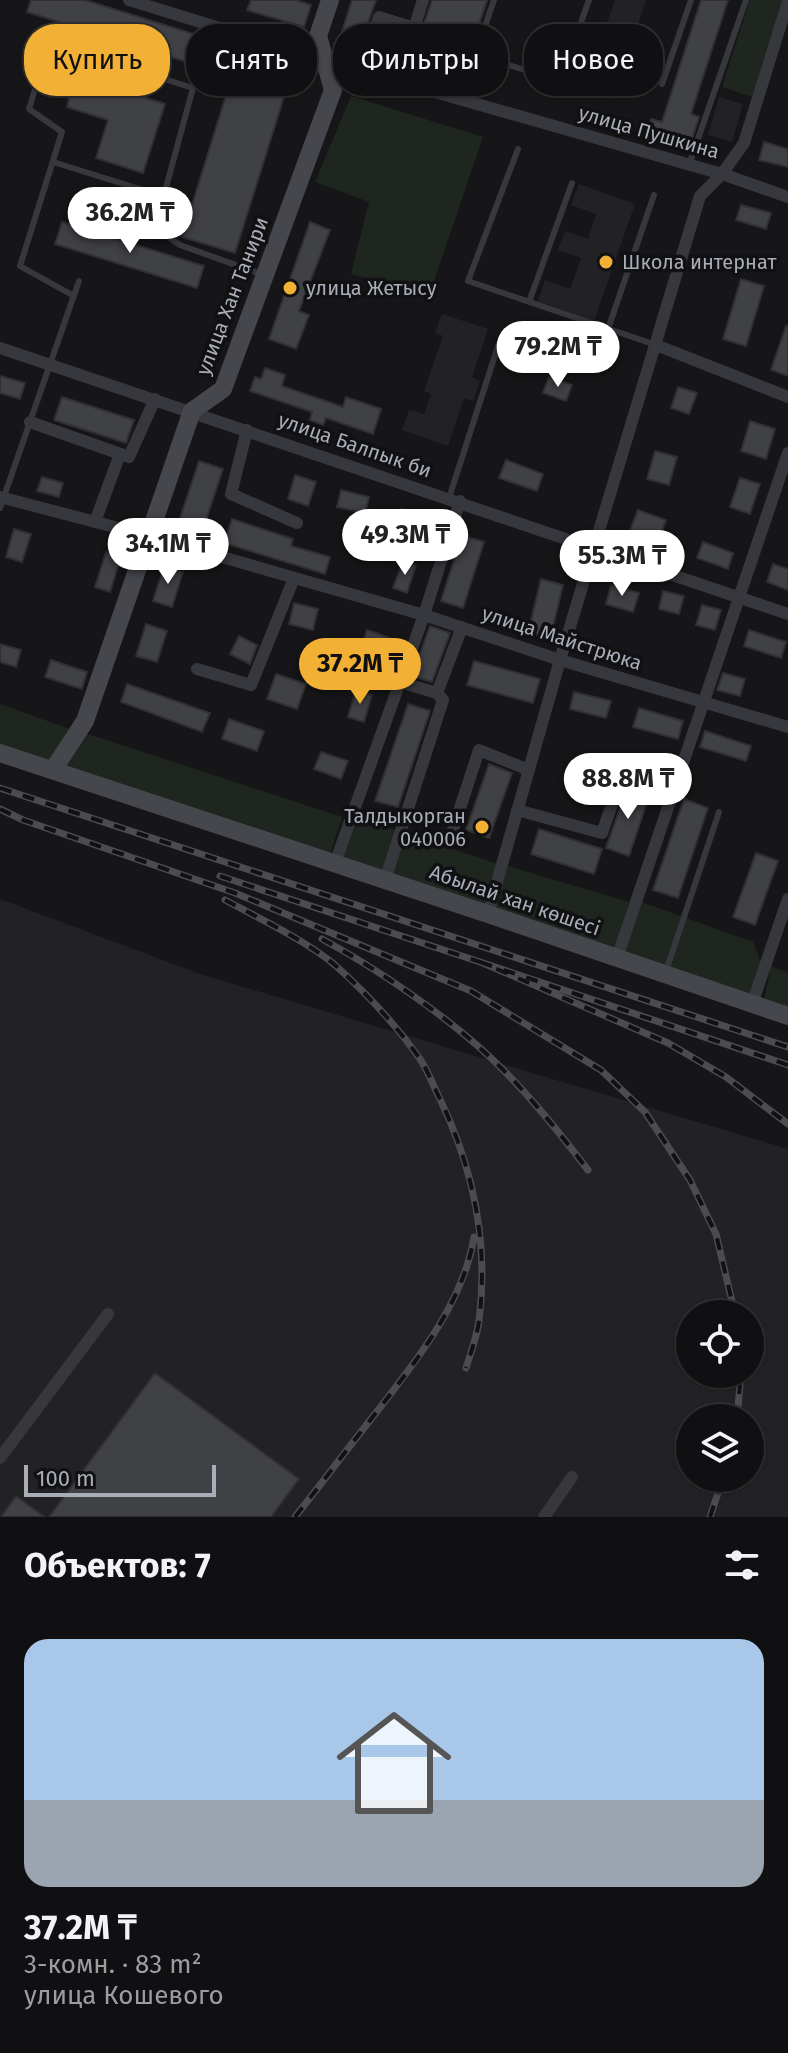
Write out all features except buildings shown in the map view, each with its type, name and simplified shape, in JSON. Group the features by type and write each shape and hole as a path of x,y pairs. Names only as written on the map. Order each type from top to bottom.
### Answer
{"street":[{"name":"улица Пушкина","path":"129,0 333,63"},
{"name":"улица Хан Танири","path":"192,411 223,389 333,90 318,36 330,0"},
{"path":"415,24 423,0"},
{"path":"488,914 560,660 700,196 722,174 744,143 788,1"},
{"path":"377,24 379,17 401,24"},
{"name":"улица Пушкина","path":"451,96 722,174 788,197"},
{"path":"656,345 788,397"},
{"name":"улица Балпык би","path":"0,348 788,614"},
{"path":"30,422 129,457 155,399"},
{"path":"53,770 85,721 192,411"},
{"path":"247,430 231,494 297,523"},
{"path":"617,958 788,453"},
{"path":"95,522 120,454"},
{"path":"335,863 424,615 454,499"},
{"name":"улица Майстрюка","path":"1,501 149,536 424,615 560,660 788,727"},
{"path":"197,669 251,685 294,578"},
{"path":"437,693 462,627"},
{"path":"385,880 443,700 437,693 400,682"},
{"path":"449,842 479,750 529,770"},
{"name":"Абылай хан көшесі","path":"0,753 788,1016"},
{"path":"517,810 602,833 624,770 674,788"},
{"path":"752,1004 788,899"},
{"path":"0,1458 108,1314"},
{"path":"544,1517 572,1477"}],"lane":[{"path":"494,0 475,55 555,79 569,38 579,28 589,0"},
{"path":"663,81 691,0"},
{"path":"689,165 746,0"},
{"path":"74,296 20,266 62,132 29,109 49,43 193,88 155,228 180,245 264,276"},
{"path":"518,149 468,281 656,345"},
{"path":"53,162 143,190"},
{"path":"529,302 572,183"},
{"path":"608,329 654,195"},
{"path":"1,501 79,281"},
{"path":"454,499 498,346"},
{"path":"665,974 719,812"}],"shaded area":[{"path":"615,0 646,0 638,24 607,24"},
{"path":"750,0 782,0 752,97 722,87"},
{"path":"351,96 483,137 429,296 351,274 369,202 315,182"},
{"path":"719,97 743,104 732,142 708,135"},
{"path":"579,184 635,204 594,321 538,301 545,280 570,289 581,258 558,250 565,231 588,239 596,214 571,205"},
{"path":"442,314 488,329 472,377 480,381 473,401 464,398 448,446 402,430 409,410 424,414 431,394 424,391 443,336 435,333"},
{"path":"0,704 73,730 49,765 0,749"},
{"path":"85,733 342,817 330,854 64,767"},
{"path":"359,818 498,864 483,907 340,860"},
{"path":"508,866 629,902 614,952 494,912"},
{"path":"0,899 200,974 788,1149 788,1517 0,1517"},
{"path":"636,900 753,942 761,962 749,998 622,956"},
{"path":"771,966 788,973 788,1009 764,1001"}],"railway":[{"path":"0,788 788,1047"},
{"path":"0,809 23,820 235,893 471,991 601,1070 645,1112 690,1180 716,1234 732,1300"},
{"path":"220,876 483,963"},
{"path":"225,900 297,939 335,965 391,1022 426,1068 461,1151 480,1234 482,1292 479,1321 466,1368"},
{"path":"322,939 410,994 474,1043 530,1099 588,1170"},
{"path":"788,1065 483,963 668,1043 726,1077 788,1124"},
{"path":"295,1517 436,1331 460,1285 474,1237"},
{"path":"738,1404 740,1388"},
{"path":"710,1517 718,1492"}],"place":[{"name":"Школа интернат","path":"606,262"},
{"name":"улица Жетысу","path":"290,288"},
{"name":"Талдыкорган 040006","path":"482,827"}]}
